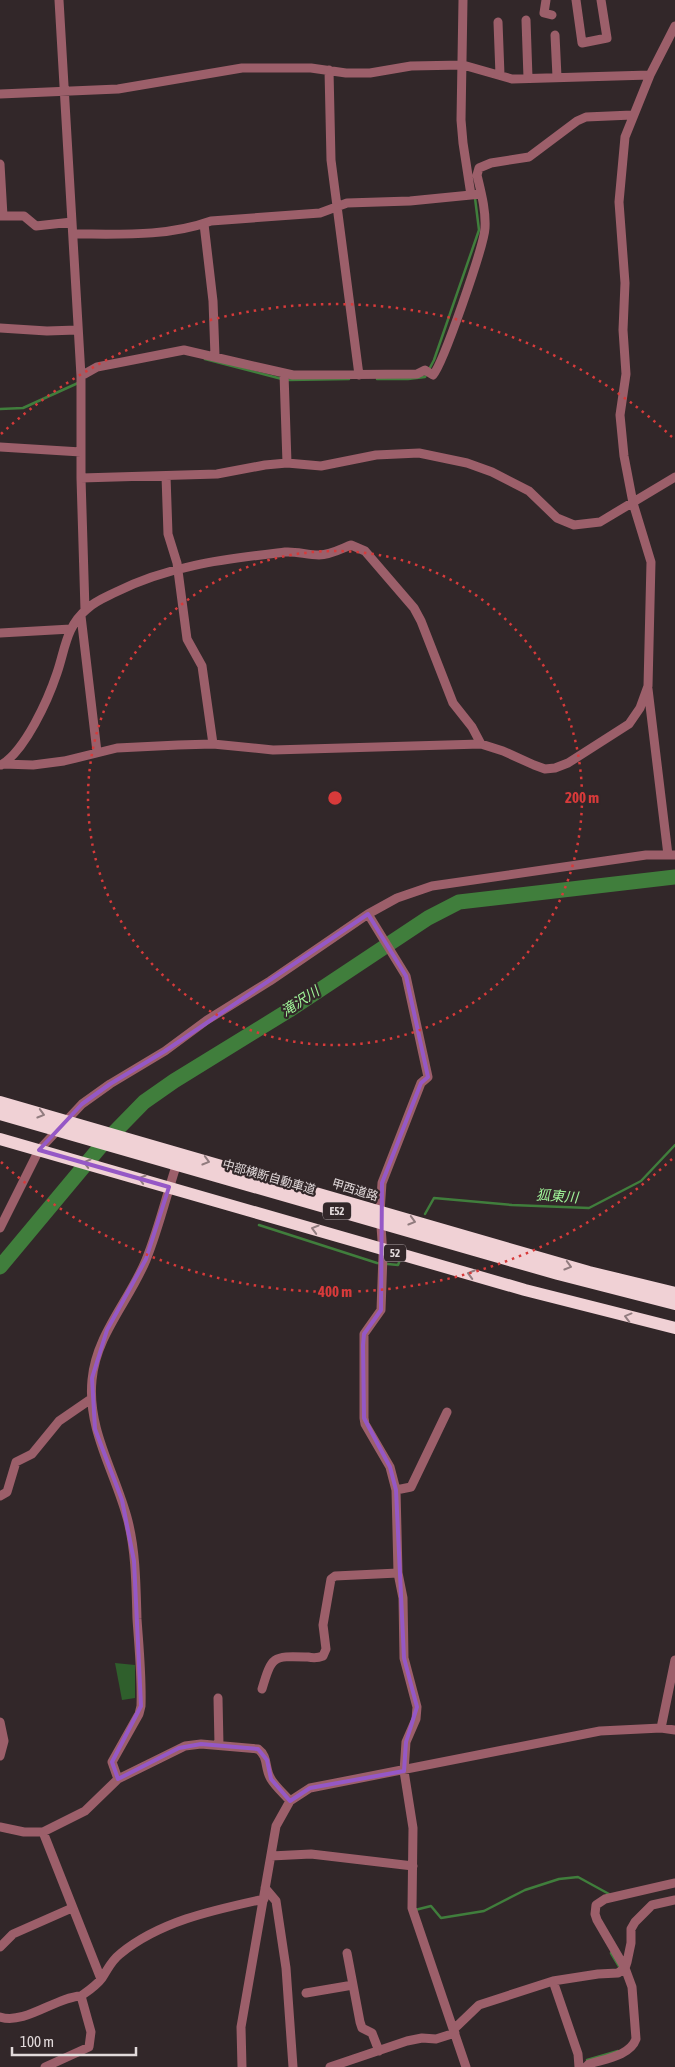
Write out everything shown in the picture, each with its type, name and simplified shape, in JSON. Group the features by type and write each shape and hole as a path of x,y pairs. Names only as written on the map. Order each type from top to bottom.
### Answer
{"highway":[{"name":"甲西道路","path":"0,1102 580,1270 675,1292"},
{"name":"中部横断自動車道","path":"0,1114 558,1274 675,1304"},
{"name":"52","path":"0,1138 383,1252 675,1328"}],"street":[{"path":"59,0 81,380 83,613 97,752"},
{"path":"81,380 97,367 176,350 192,350 284,378 435,373 482,246 485,228 462,143 461,102 465,65 463,0"},
{"path":"546,0 544,13 552,16"},
{"path":"576,0 582,42 607,38 601,0"},
{"path":"526,20 528,78"},
{"path":"498,22 500,75"},
{"path":"0,1228 40,1150 64,1121 82,1104 110,1084 165,1051 207,1020 371,918 397,898 463,880 646,855 672,855 648,686 651,562 633,503 624,456 620,415 626,374 623,330 625,283 619,202 625,137 632,115 675,26"},
{"path":"555,36 557,78"},
{"path":"0,94 64,92 142,86 242,68 370,73 411,66 465,65 512,79 650,75"},
{"path":"329,70 331,160 359,375"},
{"path":"476,194 479,168 485,165 529,157 577,121 586,117 632,115"},
{"path":"0,164 1,216 24,216 36,226 72,222"},
{"path":"73,234 176,231 211,221 320,213 347,203 410,201 476,194"},
{"path":"204,224 213,301 215,356"},
{"path":"0,328 47,332 78,330"},
{"path":"284,378 287,463"},
{"path":"0,448 81,452"},
{"path":"81,478 217,474 287,463 321,466 399,453 439,456 492,472 529,491 557,518 574,525 600,522 675,476"},
{"path":"166,476 168,534 178,569 184,628 190,646 197,654 202,666 213,744"},
{"path":"1,765 20,748 33,725 57,674 64,643 72,629 83,613 99,600 144,578 178,569 239,557 293,552 319,555 351,545 360,548 414,608 421,621 453,703 472,727 481,744"},
{"path":"0,632 72,629"},
{"path":"1,765 64,762 117,748 213,744 273,750 481,744 545,769 555,768 568,763 629,724 640,708 648,686"},
{"path":"371,918 406,976 428,1077 422,1083 382,1183 380,1212 383,1252 381,1310 364,1334 364,1418 365,1424 390,1467 396,1490 398,1573 403,1598 404,1658 417,1707 416,1719 406,1742 404,1770 413,1828 412,1908 466,2067"},
{"path":"118,1779 112,1762 139,1714 141,1706 134,1561 128,1523 116,1484 99,1443 91,1399 92,1378 100,1347 146,1259 180,1154"},
{"path":"0,1496 7,1492 16,1462 32,1454 59,1421 91,1399"},
{"path":"396,1490 412,1487 447,1412"},
{"path":"262,1690 268,1668 274,1660 281,1656 323,1656 326,1649 323,1625 331,1579 335,1576 398,1573"},
{"path":"661,1728 675,1660"},
{"path":"218,1698 219,1745"},
{"path":"0,1722 4,1741 0,1756"},
{"path":"242,2067 241,2027 276,1826 290,1801 310,1788 600,1731 661,1728 675,1730"},
{"path":"0,1827 24,1832 43,1832 85,1811 118,1779 178,1748 201,1744 258,1749 263,1752 271,1779 290,1801"},
{"path":"43,1832 101,1979"},
{"path":"271,1856 311,1854 413,1866"},
{"path":"586,2067 589,2064 625,2052 634,2045 636,2039 632,1987 597,1920 595,1914 596,1905 605,1899 675,1883"},
{"path":"265,1888 276,1901 286,1968 293,2067"},
{"path":"0,2017 6,2019 38,2011 73,1996 81,1996 101,1979 116,1957 154,1934 186,1919 264,1899"},
{"path":"623,1970 631,1943 631,1929 635,1922 652,1905 675,1900"},
{"path":"0,1947 13,1934 72,1908"},
{"path":"347,1953 362,2028 372,2033 379,2051"},
{"path":"330,2067 422,2038 436,2039 454,2031 479,2006 554,1981 623,1970"},
{"path":"554,1981 578,2054 579,2067"},
{"path":"306,1993 353,1985"},
{"path":"45,2067 89,2047 91,2032 81,1996"}],"highlighted area":[{"path":"368,914 406,976 428,1077 421,1083 382,1183 381,1310 364,1334 364,1418 390,1467 396,1490 404,1658 417,1707 406,1742 404,1771 310,1788 290,1801 271,1779 267,1760 258,1749 201,1744 179,1748 118,1779 112,1762 141,1706 134,1561 122,1500 95,1429 92,1378 107,1330 146,1259 169,1187 39,1150 82,1104 110,1084 165,1051"}],"green space":[{"path":"115,1663 135,1665 135,1698 122,1700"}],"waterway":[{"path":"377,379 425,377 434,360 479,230 475,198"},
{"path":"205,359 282,379"},
{"path":"288,380 349,379"},
{"path":"0,409 23,408 78,383"},
{"name":"滝沢川","path":"0,1267 101,1146 144,1102 174,1081 291,1009 428,918 459,902 675,877"},
{"name":"狐東川","path":"425,1214 434,1198 512,1205 589,1208 641,1181 675,1145"},
{"name":"狐東川","path":"259,1225 377,1263 398,1265 400,1260"},
{"path":"415,1910 431,1906 441,1918 484,1911 525,1890 559,1879 578,1877 609,1894"},
{"path":"611,1953 620,1968"},
{"path":"587,2060 618,2051"}]}
